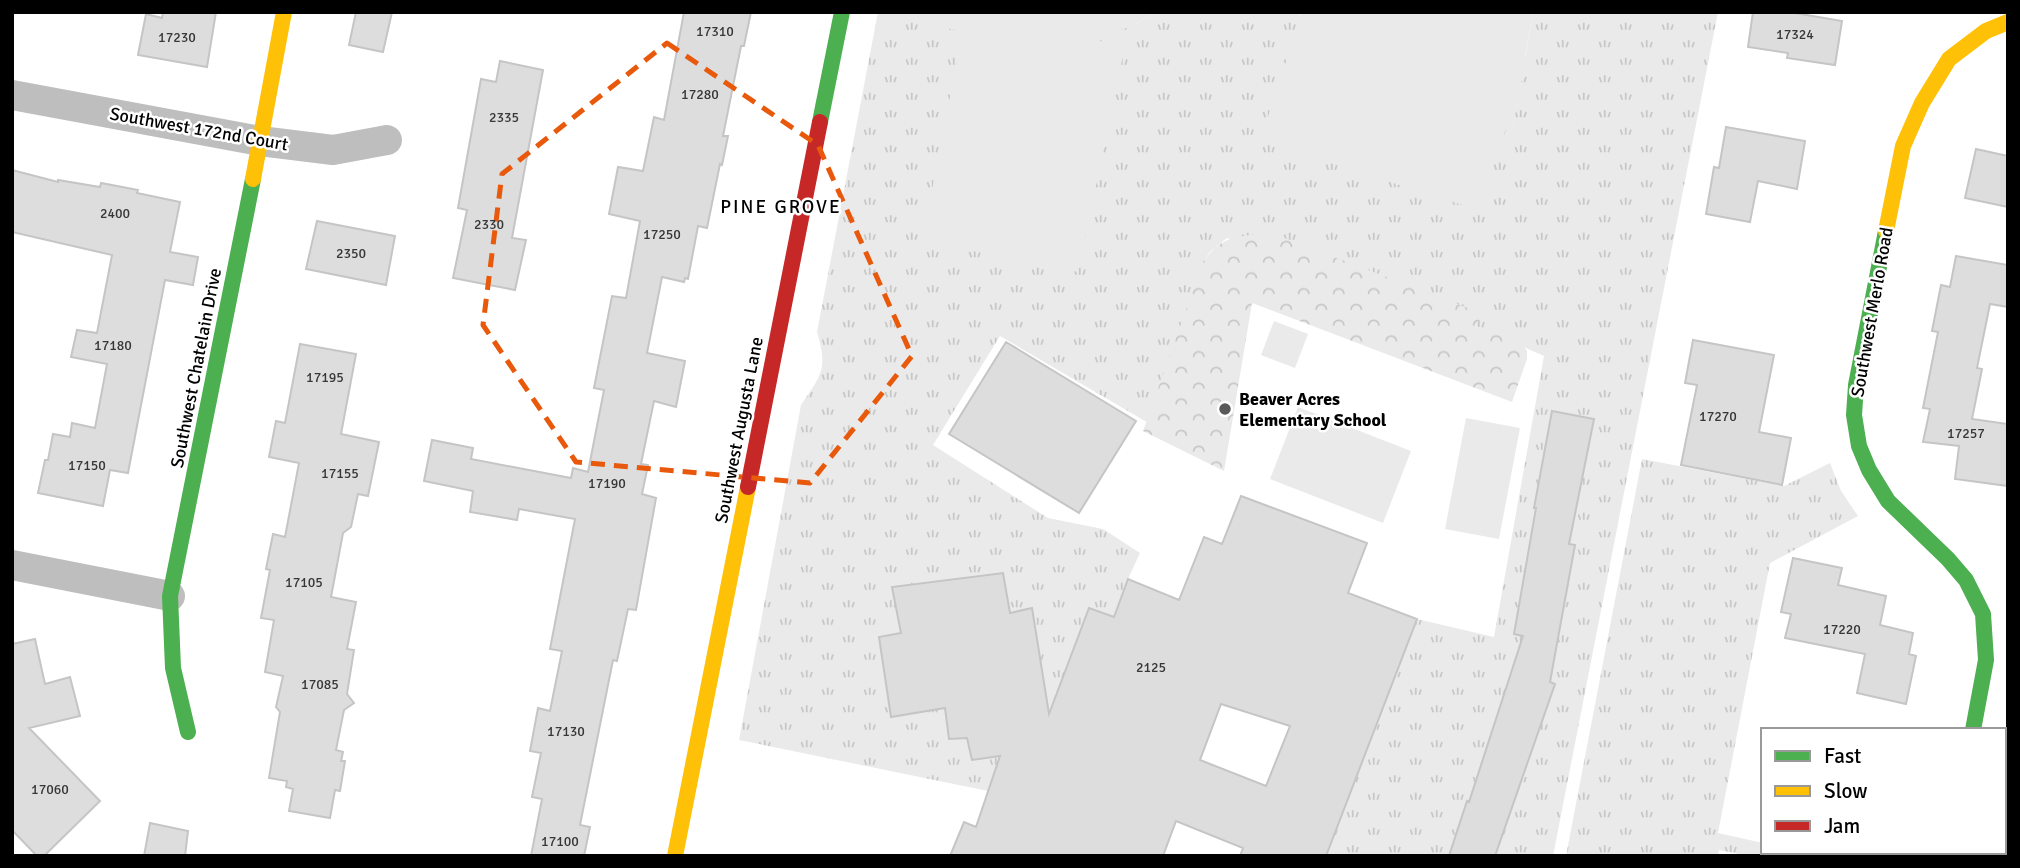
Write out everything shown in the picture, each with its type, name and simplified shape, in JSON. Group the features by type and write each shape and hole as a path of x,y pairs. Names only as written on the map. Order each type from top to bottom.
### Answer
{"street":[{"name":"Southwest Chatelain Drive","path":"188,732 173,668 170,596 284,12"},
{"name":"Southwest Augusta Lane","path":"675,856 842,12"},
{"name":"Southwest Merlo Road","path":"1973,728 1986,660 1983,614 1966,580 1888,501 1869,471 1859,446 1854,415 1856,385 1903,146 1922,103 1949,59 1986,31 2008,22"},
{"name":"Southwest 172nd Court","path":"12,95 260,141 332,150 387,140"},
{"path":"12,565 170,596"}],"highlighted area":[{"path":"667,43 818,145 912,356 810,483 576,462 483,325 502,174"}],"green space":[{"path":"878,12 930,12 928,25 1132,26 1156,12 1298,12 1311,32 1513,126 1533,12 1718,12 1553,856 1495,856 1509,815 1467,801 1449,856 1326,856 1417,619 1494,637 1544,356 1476,326 1480,314 1227,238 1210,252 1203,262 1150,424 1000,336 933,445 1048,518 1103,529 1140,553 1081,701 1043,726 1031,608 1010,613 1003,574 892,588 901,633 879,638 891,717 945,708 949,739 967,738 972,760 1037,752 1039,810 988,791 739,740 801,405 821,371 822,355 817,332","holes":["1552,412 1575,516 1534,507","1531,537 1575,545 1557,642 1514,634","1512,669 1555,684 1523,779 1481,765"]},
{"path":"930,12 1156,12 1132,26 1110,34 1085,38 1125,46 1078,272 922,241 963,31 927,25"},
{"path":"1298,12 1533,12 1525,56 1529,58 1521,82 1513,126 1507,125 1479,210 1260,141 1301,16"},
{"path":"1271,233 1481,313 1476,326 1523,345 1527,351 1527,359 1512,402 1252,303 1224,471 1143,431 1203,262 1225,241 1241,236"},
{"path":"1274,321 1308,334 1295,368 1261,355"},
{"path":"1298,407 1411,451 1383,523 1270,479"},
{"path":"1466,418 1520,428 1499,539 1445,529"},
{"path":"1642,459 1784,486 1830,463 1841,491 1858,516 1770,563 1718,833 1761,843 1761,854 1830,856 1749,856 1719,850 1718,856 1566,856"}],"building":[{"path":"163,12 216,12 207,67 138,55 146,14 162,18"},
{"path":"356,12 392,12 383,52 349,45"},
{"path":"684,12 751,12 744,46 741,46 723,136 728,136 707,228 698,226 688,279 685,278 684,282 662,277 647,353 685,361 676,407 654,401 641,464 648,465 642,494 656,498 636,610 628,609 617,661 613,660 580,825 590,827 584,856 531,856 542,799 532,797 541,753 530,751 538,708 550,711 562,651 550,649 575,519 519,509 517,520 470,512 473,491 424,481 432,440 473,448 471,459 571,478 573,468 588,472 604,390 594,388 612,296 626,298 640,221 609,214 618,167 643,171 654,117 664,120"},
{"path":"1753,12 1789,12 1842,21 1835,65 1787,58 1788,53 1748,47"},
{"path":"500,61 543,70 512,238 526,240 515,290 453,278 467,210 458,208 481,79 496,82"},
{"path":"1726,127 1805,141 1797,189 1758,181 1750,222 1706,214 1714,167 1719,168"},
{"path":"1976,149 2008,156 2008,207 1965,198"},
{"path":"12,170 58,182 100,187 101,183 138,190 137,193 180,202 170,252 198,257 193,285 165,280 128,473 110,470 103,506 38,493 53,434 70,437 72,423 95,428 107,364 71,357 77,330 97,333 112,255 12,232"},
{"path":"317,221 395,236 386,285 306,269"},
{"path":"1956,256 2008,265 2008,307 1990,304 1977,368 1982,369 1972,419 2008,424 2008,486 1955,479 1959,446 1923,442 1930,409 1923,408 1938,332 1932,331 1941,285 1950,287"},
{"path":"1693,340 1774,355 1759,432 1791,438 1782,485 1681,465 1697,385 1685,383"},
{"path":"1006,342 1136,421 1079,513 949,434"},
{"path":"300,344 356,354 341,434 379,442 368,496 358,494 351,527 343,533 331,597 356,602 347,649 354,650 347,694 354,703 344,710 336,750 343,752 341,761 345,761 340,791 335,790 330,818 289,811 293,789 286,787 287,781 269,778 280,712 276,707 283,676 265,672 274,620 261,618 270,570 266,569 273,534 285,537 299,463 269,457 276,421 285,423"},
{"path":"1552,411 1594,419 1569,544 1575,545 1550,682 1555,684 1495,856 1449,856 1523,636 1514,634"},
{"path":"1241,496 1367,543 1348,593 1417,619 1326,856 1240,856 1243,848 1176,821 1163,856 950,856 964,822 976,827 1000,756 972,760 967,738 949,739 945,708 891,717 879,637 901,633 892,587 1003,573 1010,613 1032,608 1049,714 1089,608 1114,617 1128,579 1179,600 1204,537 1222,544","holes":["1221,704 1290,726 1266,786 1200,760"]},
{"path":"1793,558 1842,568 1838,585 1886,596 1880,625 1913,633 1909,654 1916,656 1906,704 1857,693 1865,654 1785,638 1791,614 1781,612"},
{"path":"35,639 45,684 70,677 80,716 29,728 100,801 44,856 37,856 12,830 12,644"},
{"path":"150,823 188,831 185,856 144,856"}],"traffic: fast":[{"path":"820,122 842,12"},
{"path":"188,732 173,668 170,596 253,179"},
{"path":"1886,231 1856,385 1854,415 1859,446 1869,470 1888,501 1966,580 1983,614 1986,660 1973,728"}],"traffic: slow":[{"path":"253,179 284,12"},
{"path":"1886,231 1903,146 1922,103 1949,59 1986,31 2008,22"},
{"path":"675,856 748,487"}],"traffic: jam":[{"path":"748,487 820,122"}],"place":[{"name":"Beaver Acres Elementary School","path":"1225,409"}],"district":[{"name":"PINE GROVE","path":"781,207"}]}
